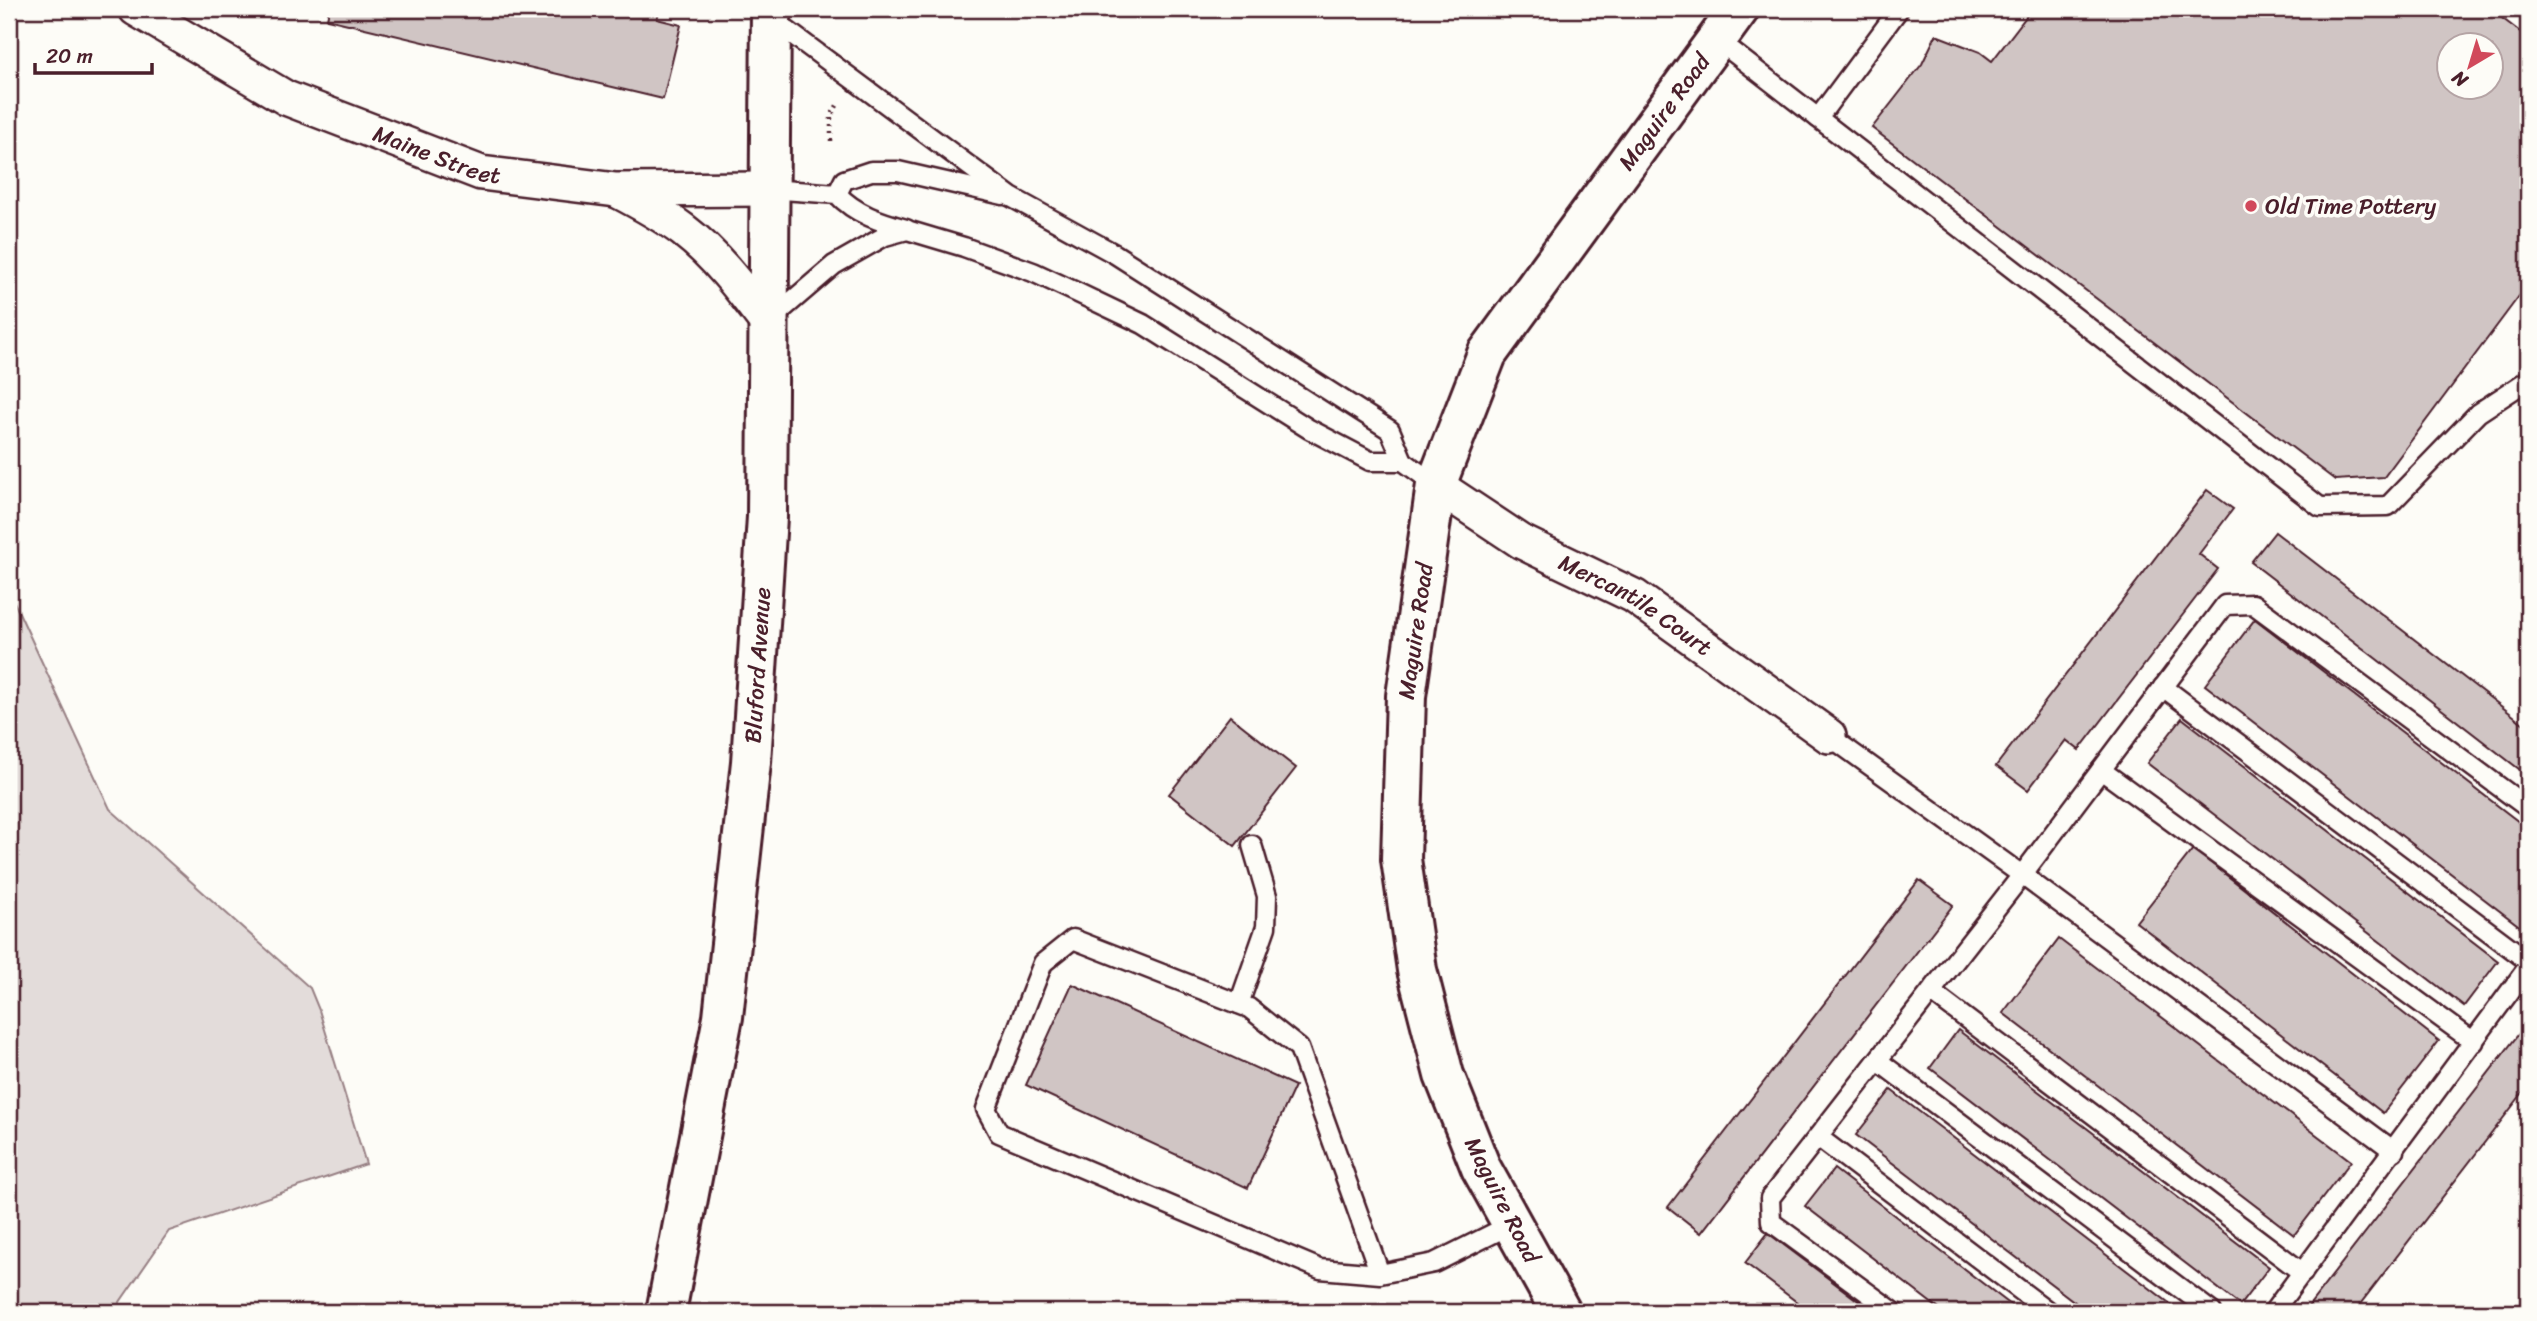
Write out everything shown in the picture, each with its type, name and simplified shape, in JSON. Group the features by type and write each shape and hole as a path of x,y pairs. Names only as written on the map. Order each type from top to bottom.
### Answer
{"main road":[{"name":"Maguire Road","path":"1561,1312 1481,1168 1444,1074 1417,970 1401,859 1406,696 1436,485 1487,354 1739,9"},
{"name":"Bluford Avenue","path":"666,1312 723,1017 751,762 767,517 771,14"}],"street":[{"name":"Maine Street","path":"136,9 286,98 481,173 616,190 769,189"},
{"path":"616,190 686,232 737,283 767,323"},
{"name":"Mercantile Court","path":"1436,485 1522,542 1634,596 1829,736"}],"lane":[{"path":"1818,118 1899,9"},
{"path":"771,14 1010,197 1115,254 1390,430 1403,461 1436,485"},
{"path":"1716,39 2320,508 2388,506 2478,413 2528,380"},
{"path":"837,194 844,180 871,171 898,170 1010,197"},
{"path":"769,189 837,194 876,221 964,247 1056,282 1143,324 1309,429 1370,461 1403,461"},
{"path":"767,323 834,265 885,236 906,230"},
{"path":"1894,1312 1771,1222 1770,1198 2022,875 2225,605 2253,604 2528,807"},
{"path":"2164,687 2528,961"},
{"path":"1829,736 2022,875 2394,1151"},
{"path":"2101,770 2474,1042"},
{"path":"1239,1004 1266,927 1267,896 1252,845"},
{"path":"1380,1274 1299,1048 1249,1008 1073,939 1043,963 986,1109 999,1133 1320,1269 1380,1274 1434,1263 1512,1224"},
{"path":"2273,1312 2528,967"},
{"path":"1931,992 2303,1273"},
{"path":"1878,1061 2212,1312"},
{"path":"1818,1137 2049,1312"}],"path":[{"path":"831,141 831,116 842,96"}],"shaded area":[{"path":"9,591 110,809 310,988 366,1164 169,1231 113,1312 9,1312"}],"building":[{"path":"329,9 660,9 657,19 681,25 663,99 327,19"},
{"name":"Old Time Pottery","path":"2032,9 2490,9 2528,38 2528,284 2384,477 2335,480 1872,128 1922,64 1936,35 1980,52 1992,61"},
{"path":"2207,490 2233,509 2199,554 2218,569 2079,750 2066,740 2028,790 1996,766"},
{"path":"2275,532 2528,727 2528,776 2251,562"},
{"path":"2255,619 2528,829 2528,919 2522,928 2205,685"},
{"path":"1230,716 1296,768 1235,846 1169,794"},
{"path":"2182,718 2498,961 2464,1006 2147,763"},
{"path":"2193,849 2439,1041 2383,1113 2136,922"},
{"path":"1919,880 1953,905 1701,1233 1668,1207"},
{"path":"2059,939 2351,1161 2294,1235 2003,1013"},
{"path":"1072,984 1295,1086 1248,1188 1026,1085"},
{"path":"2528,1022 2528,1086 2354,1312 2304,1312"},
{"path":"1958,1030 2269,1267 2240,1305 1930,1068"},
{"path":"1891,1090 2181,1312 2088,1312 1856,1135"},
{"path":"1834,1169 2020,1312 1943,1312 1805,1206"},
{"path":"1768,1233 1873,1312 1810,1312 1745,1263"}],"place":[{"name":"Old Time Pottery","path":"2251,206"}]}
